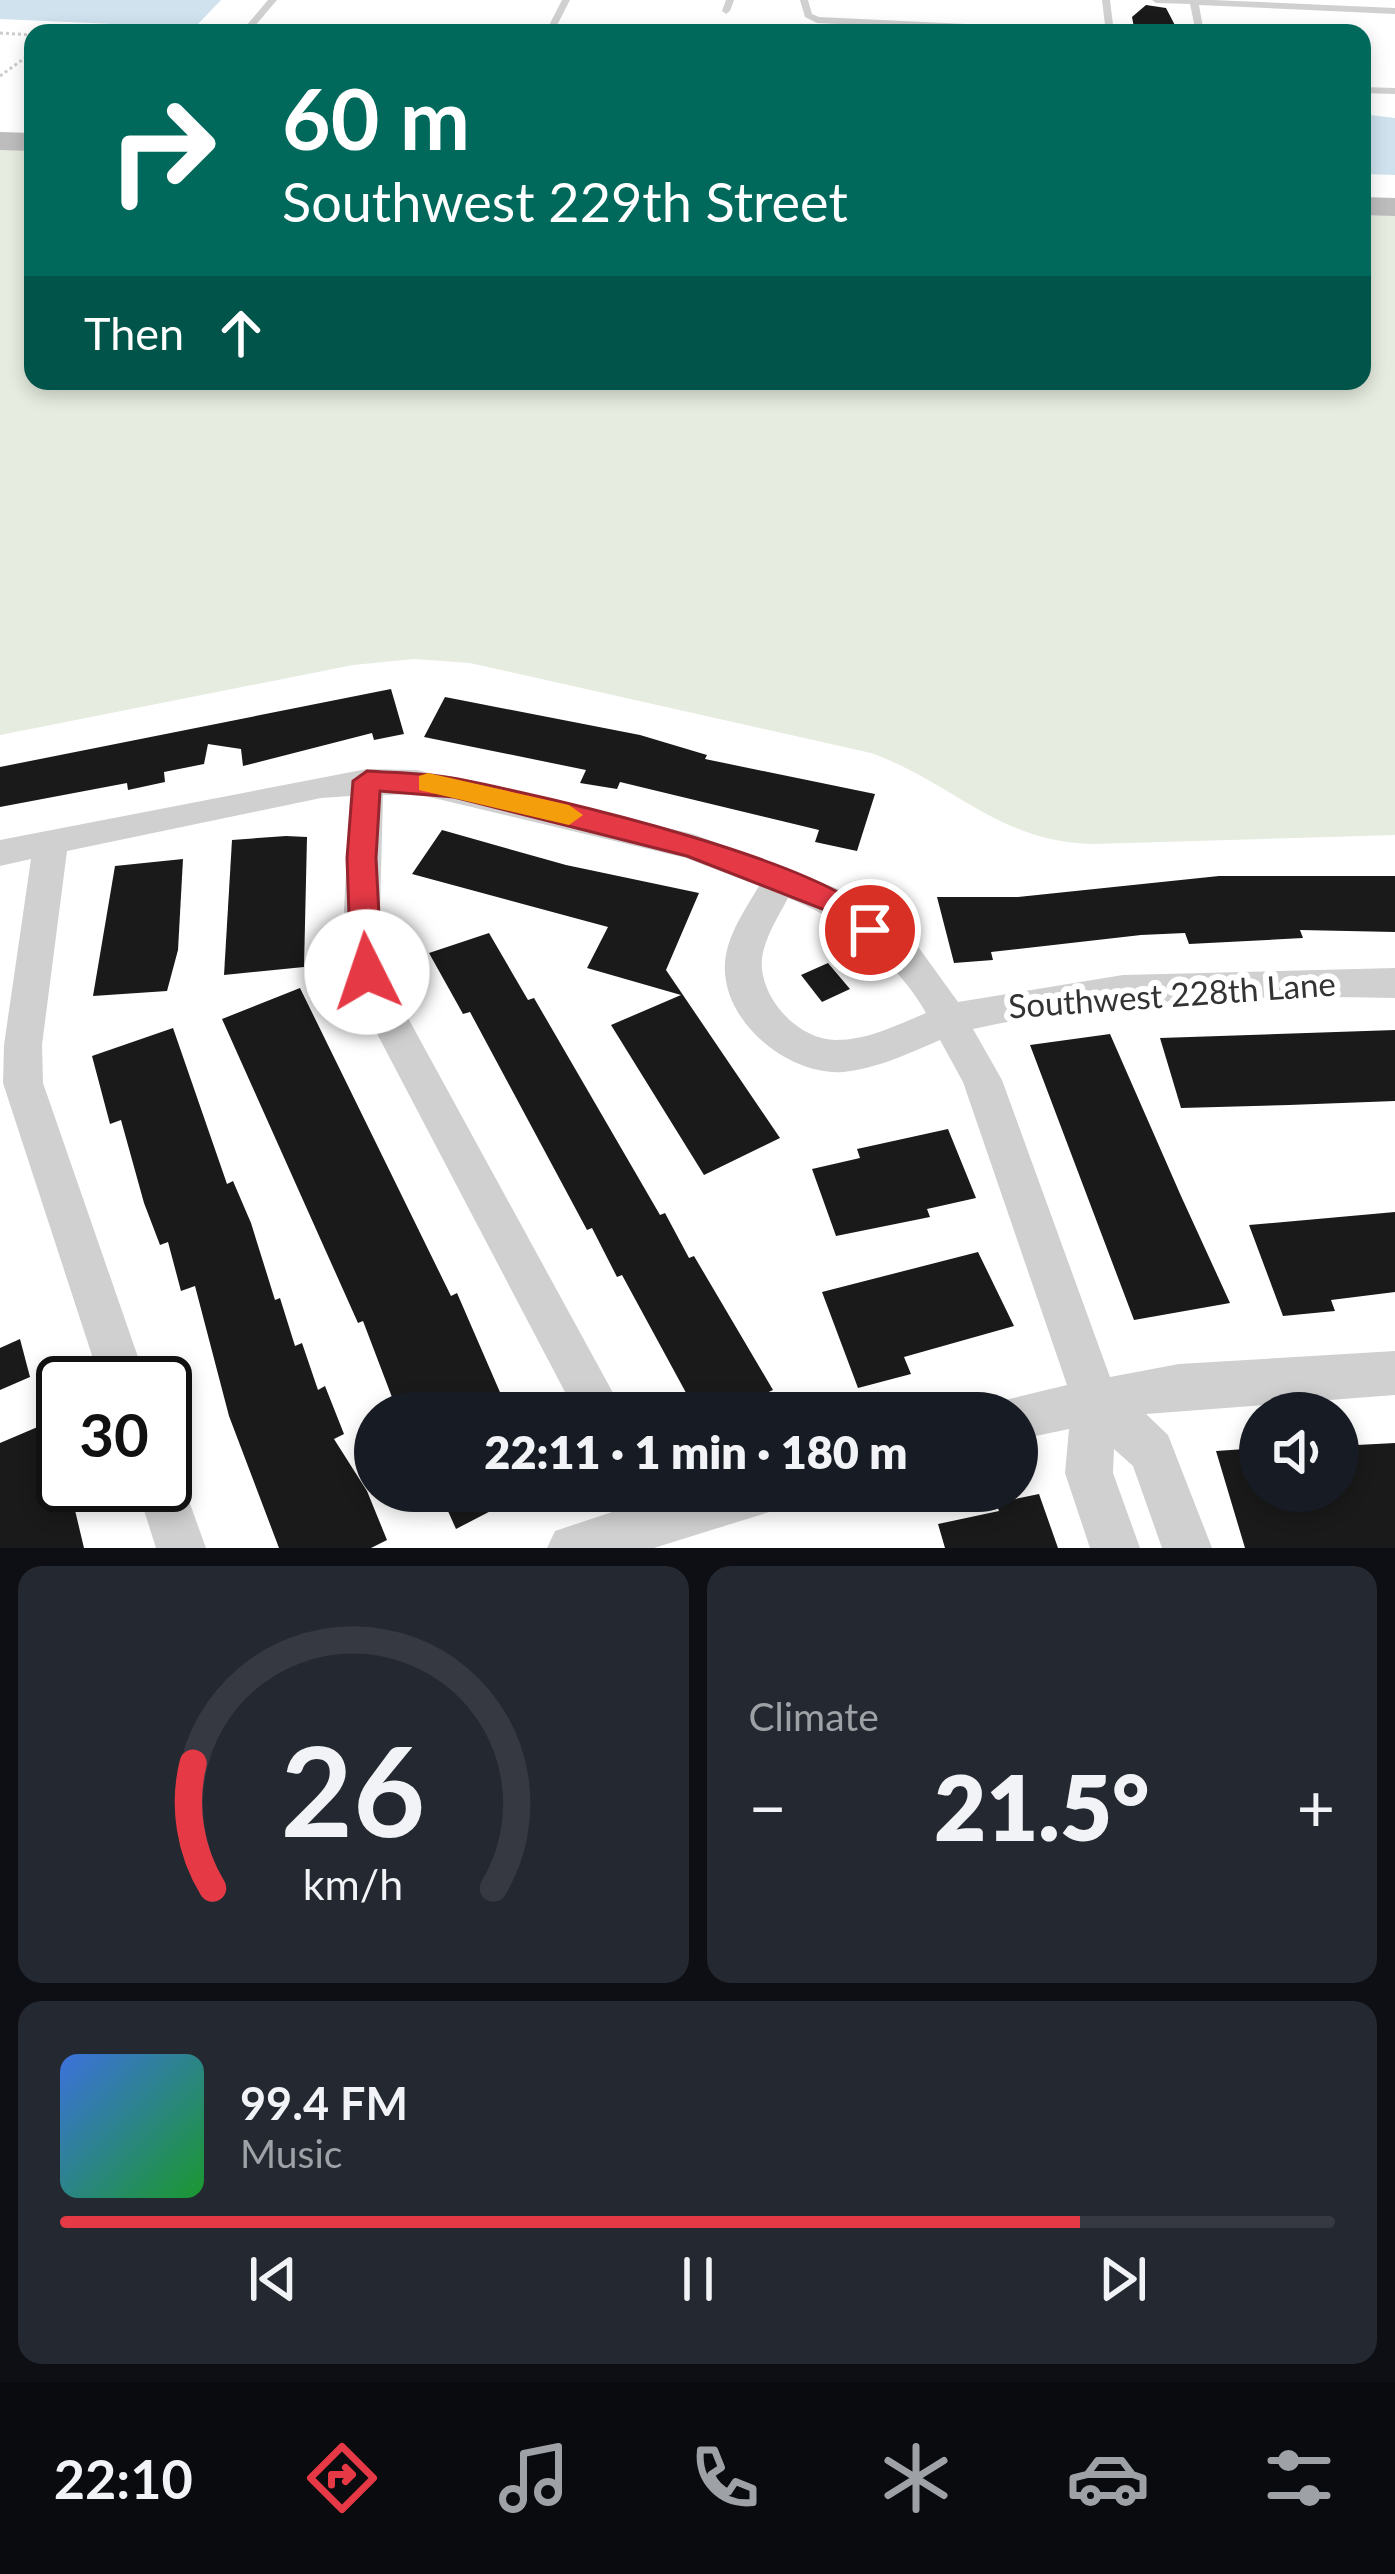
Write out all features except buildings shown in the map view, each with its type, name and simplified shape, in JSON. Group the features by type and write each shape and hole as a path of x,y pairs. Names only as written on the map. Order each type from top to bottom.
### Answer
{"street":[{"path":"367,781 362,910 371,986 590,1392"},
{"path":"0,853 367,781 417,782 693,847 835,902 906,958 950,1019 982,1080 1095,1400 1089,1473 1115,1548"},
{"path":"51,842 22,1046 23,1083 115,1356"},
{"name":"Southwest 228th Lane","path":"780,880 747,939 740,968 748,995 789,1042 811,1052 842,1055 915,1035 950,1019 1016,1004 1214,985 1395,983"},
{"path":"1038,1412 1179,1387 1395,1372"},
{"path":"1095,1400 1151,1451 1187,1548"},
{"path":"169,1512 182,1548"},
{"path":"572,1548 630,1512"}],"lane":[{"path":"252,24 273,0"},
{"path":"804,0 808,15 817,20 902,24"},
{"path":"1156,0 1312,3 1395,11"}],"shaded area":[{"path":"0,145 24,146 24,390 1371,390 1371,211 1395,212 1395,835 1060,841 1003,823 871,753 470,663 414,659 353,665 0,735"}],"water":[{"path":"0,0 221,0 198,24 0,19"},
{"path":"1371,115 1395,118 1395,175 1371,174"}],"slow traffic":[{"path":"428,783 569,815"}],"route":[{"path":"367,972 362,858 367,781 454,787 693,847 835,902 870,930"}]}
